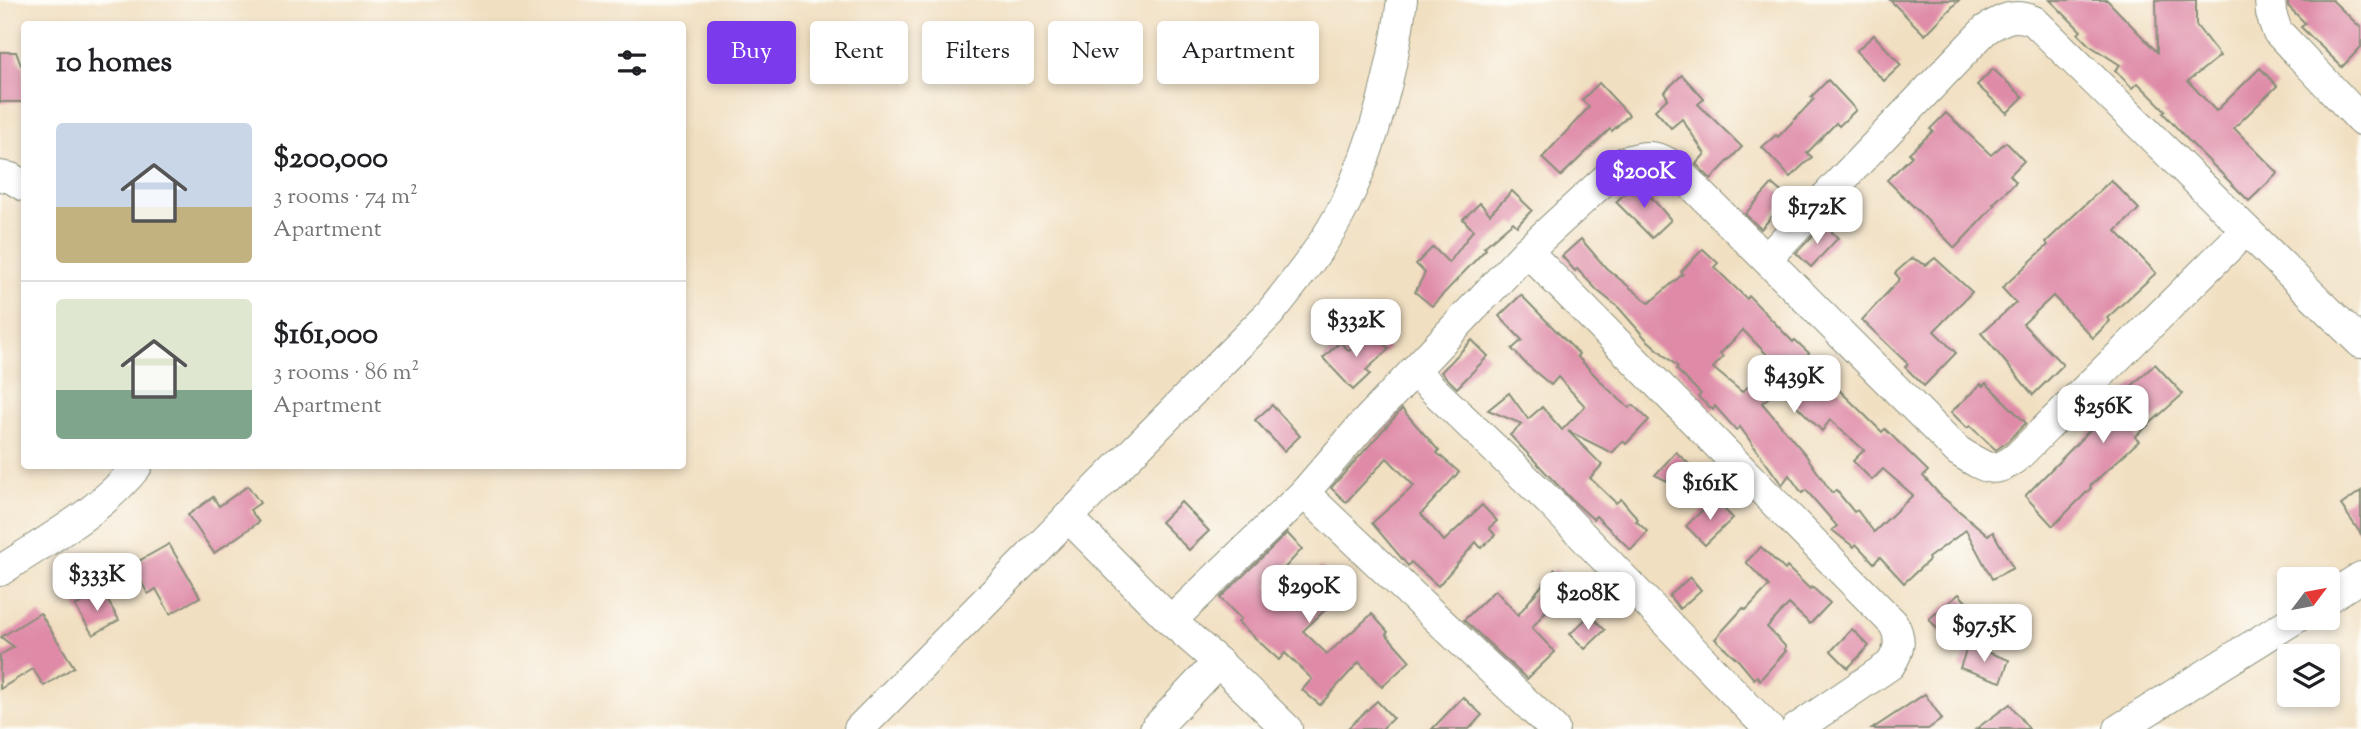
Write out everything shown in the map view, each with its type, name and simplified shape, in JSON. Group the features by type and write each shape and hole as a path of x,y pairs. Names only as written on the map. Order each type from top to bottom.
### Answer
{"street":[{"path":"859,729 1270,313 1303,271 1345,203 1368,147 1383,100 1399,29 1402,0"},
{"path":"2270,0 2277,31 2361,120"},
{"path":"1767,258 1985,30 2010,16 2024,16 2034,21 2361,343"},
{"path":"1171,621 1304,493 1360,428 1527,251 1624,162 1637,157 1664,159 1674,167 1958,451 1980,465 1998,469 2019,455 2246,230"},
{"path":"0,176 11,178 21,184"},
{"path":"1527,251 1893,623 1900,642 1898,653 1890,665 1796,729"},
{"path":"1414,371 1549,501 1769,729"},
{"path":"0,571 101,505 134,469"},
{"path":"1304,493 1554,729"},
{"path":"1068,517 1171,621 1287,729"},
{"path":"2340,590 2361,577"},
{"path":"2119,729 2278,630"},
{"path":"1155,729 1218,662"}],"building":[{"path":"1890,0 1959,0 1925,35"},
{"path":"2050,0 2107,0 2157,52 2156,0 2196,0 2196,25 2220,56 2188,81 2216,111 2260,68 2277,86 2234,128 2278,173 2249,201 2163,113 2166,111 2138,83 2132,88 2115,70 2120,65 2089,45 2078,34 2081,31"},
{"path":"2288,0 2332,0 2361,28 2361,47 2342,67 2301,27 2305,23 2288,6"},
{"path":"1874,35 1901,65 1884,81 1856,51"},
{"path":"0,52 16,52 21,65 21,102 0,102"},
{"path":"1993,69 2023,97 2007,113 1977,85"},
{"path":"1682,75 1704,99 1698,104 1742,147 1711,179 1696,164 1705,154 1682,119 1671,128 1655,110 1668,98 1664,92"},
{"path":"1828,80 1856,110 1839,126 1836,123 1807,153 1812,157 1790,177 1762,147 1776,135 1778,137"},
{"path":"1599,83 1629,115 1612,131 1610,129 1561,176 1542,158 1589,107 1582,100"},
{"path":"1946,113 1991,155 2006,142 2024,161 2010,175 2016,182 1955,248 1887,180 1912,156 1909,153 1933,131 1930,129"},
{"path":"2111,180 2139,209 2116,231 2156,273 2107,318 2110,321 2093,338 2053,296 2023,324 2063,365 2033,395 1981,333 2016,303 2002,288"},
{"path":"1637,181 1671,220 1652,238 1616,202"},
{"path":"1772,184 1788,198 1761,229 1745,214"},
{"path":"1512,191 1532,210 1517,226 1513,222 1484,247 1486,249 1432,306 1415,292 1425,273 1416,264 1433,247 1449,263 1473,230 1463,219 1480,203 1490,214"},
{"path":"1824,224 1838,238 1811,267 1796,253"},
{"path":"1581,239 1606,268 1649,303 1683,274 1681,272 1703,249 1718,263 1714,267 1747,299 1749,296 1793,342 1795,340 1809,353 1806,357 1882,432 1885,429 1928,471 1923,476 1941,496 1988,535 1993,532 2013,568 1992,579 1966,530 1928,558 1929,560 1904,583 1880,557 1874,563 1856,544 1854,547 1832,530 1837,526 1806,490 1802,493 1789,475 1782,485 1740,427 1736,430 1715,406 1713,410 1698,397 1701,394 1676,369 1678,367 1562,256","holes":["1743,330 1775,363 1742,392 1713,368 1723,357 1720,354","1779,388 1822,431 1830,420 1864,450 1853,461 1872,480 1883,469 1913,495 1874,532 1857,510 1854,512 1836,490 1832,493 1805,454 1762,403"]},
{"path":"1912,258 1926,265 1935,258 1972,292 1934,331 1956,353 1924,386 1905,367 1908,364 1862,320 1900,279 1895,273"},
{"path":"1521,295 1579,354 1577,356 1605,386 1629,408 1633,405 1649,420 1626,444 1623,441 1612,453 1568,431 1602,465 1590,478 1616,503 1621,499 1638,519 1636,521 1648,532 1631,550 1596,516 1593,519 1571,499 1510,435 1522,424 1488,410 1509,393 1528,419 1542,407 1562,430 1585,406 1558,377 1551,385 1512,349 1522,340 1499,316"},
{"path":"1372,331 1389,349 1366,370 1370,374 1353,390 1323,358 1340,342 1349,351"},
{"path":"1472,340 1488,356 1457,388 1441,372"},
{"path":"2155,364 2183,394 2135,437 2139,441 2090,486 2053,526 2025,496 2095,425 2102,414"},
{"path":"1986,383 2026,423 1996,450 1951,412 1981,384 1983,386"},
{"path":"1272,405 1300,436 1284,451 1255,420"},
{"path":"1402,409 1439,451 1437,453 1459,472 1421,514 1444,541 1482,505 1497,521 1489,528 1495,535 1481,548 1476,542 1438,586 1411,562 1408,566 1372,523 1414,486 1387,458 1346,502 1331,488"},
{"path":"1676,452 1689,464 1671,483 1655,475"},
{"path":"248,486 260,503 250,510 259,522 214,553 188,515 213,497 219,506"},
{"path":"2361,491 2361,534 2341,505"},
{"path":"1714,499 1733,518 1705,545 1686,526"},
{"path":"1181,502 1209,531 1189,550 1161,522"},
{"path":"1287,533 1302,549 1268,586 1282,600 1321,567 1329,574 1345,591 1303,631 1327,654 1372,614 1410,661 1382,687 1359,662 1320,705 1302,690 1312,679 1285,653 1279,660 1238,622 1241,619 1220,598"},
{"path":"169,544 200,597 170,614 156,589 148,594 132,565"},
{"path":"1761,547 1785,570 1787,567 1810,589 1812,587 1830,603 1810,624 1789,604 1767,627 1786,647 1786,651 1760,680 1757,676 1754,679 1715,639 1743,608 1746,610 1769,586 1746,562"},
{"path":"1555,569 1570,581 1532,628 1555,652 1527,679 1464,620 1495,590 1518,615"},
{"path":"1690,577 1701,590 1680,609 1669,596"},
{"path":"102,591 119,620 93,635 75,606"},
{"path":"1959,594 1974,611 1943,636 1929,619"},
{"path":"40,613 74,667 44,686 33,669 0,689 0,655 14,647 1,637"},
{"path":"1590,615 1605,630 1585,649 1570,634"},
{"path":"1852,629 1869,646 1848,668 1831,651"},
{"path":"1968,645 2009,660 2001,682 1960,668"},
{"path":"1925,694 1942,719 1928,729 1872,729"},
{"path":"1463,697 1482,715 1469,729 1432,729"},
{"path":"1377,701 1393,718 1382,729 1347,729"},
{"path":"2010,704 2029,729 1976,729"}]}
